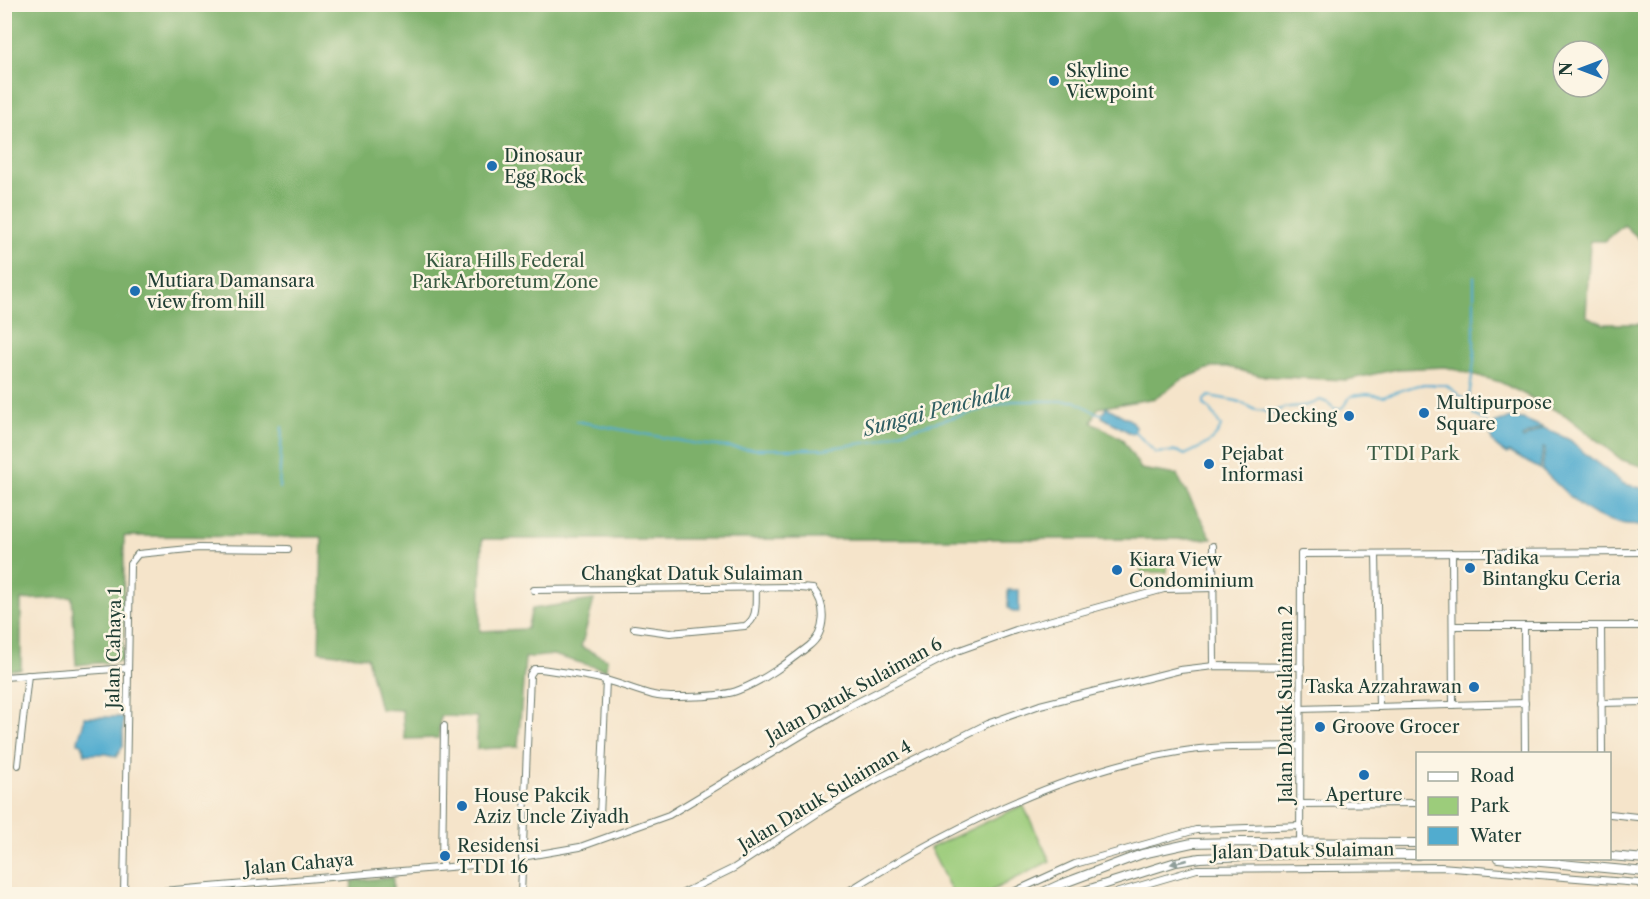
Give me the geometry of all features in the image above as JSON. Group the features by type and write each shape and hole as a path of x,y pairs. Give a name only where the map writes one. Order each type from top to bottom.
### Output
{"main road":[{"name":"Jalan Datuk Sulaiman","path":"1039,894 1142,854 1192,843 1416,843"},
{"name":"Jalan Datuk Sulaiman","path":"1074,894 1176,862 1200,858 1300,854 1416,855"},
{"path":"1611,856 1646,859"},
{"path":"1510,860 1646,872"},
{"path":"1106,867 1137,862 1139,865 1134,875"}],"street":[{"path":"1214,546 1214,666"},
{"name":"Jalan Cahaya 1","path":"125,894 130,564 138,554 199,548 288,549"},
{"path":"1379,707 1376,554 1646,552"},
{"path":"1452,553 1453,705"},
{"name":"Jalan Datuk Sulaiman 2","path":"1300,854 1301,554 1376,554"},
{"name":"Changkat Datuk Sulaiman","path":"522,857 530,675 534,669 606,680 655,696 704,696 737,691 772,674 816,640 822,628 821,604 819,596 813,589 787,586 534,590"},
{"path":"634,628 670,633 745,626 755,617 756,587"},
{"name":"Jalan Datuk Sulaiman 6","path":"522,857 580,847 669,815 852,705 957,651 1016,630 1164,589 1214,588"},
{"path":"1453,626 1646,626"},
{"path":"1524,626 1525,752"},
{"path":"1601,626 1602,752"},
{"name":"Jalan Datuk Sulaiman 4","path":"681,894 734,868 824,809 877,779 987,724 1084,692 1180,670 1214,666 1301,667"},
{"path":"4,677 128,668"},
{"path":"18,765 28,675"},
{"path":"600,816 606,680"},
{"path":"1601,703 1646,702"},
{"path":"1300,709 1525,703"},
{"path":"442,867 444,726"},
{"path":"844,894 887,867 972,821 1067,782 1177,752 1215,748 1300,746"},
{"path":"1300,804 1416,803"},
{"path":"1611,814 1646,818"},
{"name":"Jalan Datuk Sulaiman","path":"1009,894 1075,864 1196,830 1300,826"},
{"path":"521,894 522,857"},
{"path":"1499,860 1499,871"},
{"name":"Jalan Cahaya","path":"125,894 473,865"},
{"name":"Jalan Datuk Sulaiman","path":"1112,894 1197,869 1441,867 1640,883 1646,892"}],"green space":[{"name":"Kiara Hills Federal Park Arboretum Zone","path":"5,4 1645,5 1645,293 1643,242 1624,225 1605,241 1590,241 1586,316 1604,324 1645,324 1645,467 1622,460 1565,415 1500,382 1446,367 1398,369 1346,380 1261,376 1228,367 1213,367 1183,379 1156,398 1098,408 1092,422 1122,439 1141,469 1177,475 1212,539 482,539 480,631 527,629 532,609 594,600 581,647 607,659 606,670 553,655 525,658 518,747 477,749 477,717 440,716 439,738 405,739 402,710 380,709 367,657 319,652 322,537 124,536 123,661 76,665 72,597 21,600 21,669 5,671"},
{"path":"1141,560 1167,560 1167,572 1141,572"},
{"path":"1023,805 1050,861 985,894 953,894 930,848"},
{"path":"393,877 393,894 351,894 352,881"}],"water":[{"path":"1106,407 1132,421 1136,428 1132,434 1102,417"},
{"path":"1512,418 1523,419 1542,427 1522,437 1523,439 1544,428 1570,440 1624,484 1645,489 1645,525 1627,524 1599,517 1576,502 1542,470 1545,448 1543,448 1540,469 1499,449 1493,443 1491,426 1499,421"},
{"path":"1008,590 1019,590 1019,612 1013,612 1008,608"},
{"path":"84,717 123,717 123,746 116,757 104,754 85,754 82,744 78,743"}],"waterway":[{"path":"1468,405 1474,361 1474,276"},
{"name":"Sungai Penchala","path":"1132,429 1156,453 1177,451 1185,455 1201,447 1219,432 1221,426 1204,404 1204,400 1209,396 1237,401 1270,414 1283,408 1307,405 1320,400 1335,409 1342,408 1351,396 1367,394 1383,396 1418,385 1446,385 1464,399 1475,415 1491,426"},
{"name":"Sungai Penchala","path":"576,421 697,444 747,449 823,449 878,441 900,432 1012,401 1075,401 1096,413 1104,414"},
{"path":"279,488 282,427"}],"place":[{"name":"Skyline Viewpoint","path":"1054,81"},
{"name":"Dinosaur Egg Rock","path":"492,166"},
{"name":"Mutiara Damansara view from hill","path":"135,291"},
{"name":"Multipurpose Square","path":"1424,413"},
{"name":"Decking","path":"1349,416"},
{"name":"Pejabat Informasi","path":"1209,464"},
{"name":"Tadika Bintangku Ceria","path":"1470,568"},
{"name":"Kiara View Condominium","path":"1117,570"},
{"name":"Taska Azzahrawan","path":"1474,687"},
{"name":"Groove Grocer","path":"1320,727"},
{"name":"Aperture","path":"1364,775"},
{"name":"House Pakcik Aziz Uncle Ziyadh","path":"462,806"},
{"name":"Residensi TTDI 16","path":"445,856"}],"park label":[{"name":"TTDI Park","path":"1413,454"}]}
